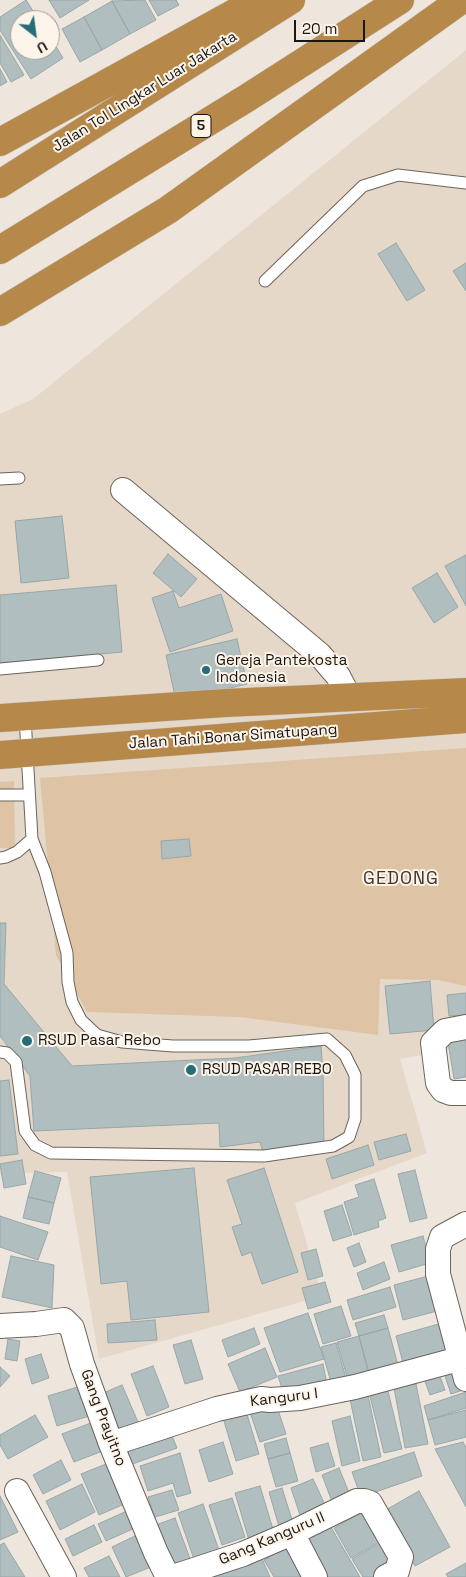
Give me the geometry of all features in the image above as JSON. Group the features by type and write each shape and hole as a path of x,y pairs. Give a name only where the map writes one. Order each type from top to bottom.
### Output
{"highway":[{"path":"0,142 258,0"},
{"name":"Jalan Tol Lingkar Luar Jakarta","path":"0,184 291,0"},
{"name":"5","path":"0,250 400,0"},
{"path":"0,312 168,210 461,0"},
{"path":"12,717 224,703 466,692"},
{"name":"Jalan Tahi Bonar Simatupang","path":"0,755 466,719"}],"street":[{"path":"123,490 320,655 338,676 349,697"},
{"path":"466,1027 445,1031 433,1043 438,1083 443,1090 451,1093 466,1093"},
{"path":"463,1369 438,1274 438,1249 442,1237 466,1224"},
{"name":"Gang Prayitno","path":"0,1326 64,1320 72,1328 82,1364 111,1444 156,1553 168,1577"},
{"name":"Kanguru I","path":"111,1444 226,1407 261,1399 300,1398 463,1369"},
{"path":"17,1491 64,1577"},
{"name":"Gang Kanguru II","path":"173,1577 243,1554 292,1533 357,1501 364,1500 370,1503 401,1557 397,1571 386,1577"},
{"path":"292,1533 315,1577"}],"lane":[{"path":"265,281 363,186 398,175 466,183"},
{"path":"0,479 19,478"},
{"path":"0,669 98,660"},
{"path":"0,1052 7,1052 16,1062 25,1131 35,1145 51,1153 264,1156 333,1146 349,1137 355,1119 355,1075 345,1055 327,1040 249,1046 174,1046 122,1042 98,1035 81,1020 72,1002 68,982 66,953 45,872 32,839 27,753 12,717"},
{"path":"0,794 29,795"},
{"path":"0,858 17,852 32,839"}],"shaded area":[{"path":"466,50 466,1047 400,1059 427,1153 295,1203 322,1296 99,1359 67,1172 0,1174 0,414 33,399"},
{"path":"466,748 466,986 438,980 380,979 378,1035 239,1017 87,1012 56,955 40,778"},
{"path":"14,781 15,848 0,848 0,782"}],"building":[{"path":"26,0 32,10 11,10"},
{"path":"49,0 89,0 60,18 60,10 55,10"},
{"path":"145,0 156,20 130,34 112,1"},
{"path":"149,0 176,0 179,5 158,16"},
{"path":"112,1 130,34 102,50 84,17"},
{"path":"10,10 10,46 0,30 0,17"},
{"path":"84,17 102,50 80,62 62,29"},
{"path":"0,35 10,52 10,60 15,60 24,75 11,82 0,63"},
{"path":"19,60 60,60 31,79"},
{"path":"0,69 7,82 0,86"},
{"path":"396,243 425,290 407,301 378,254"},
{"path":"466,263 466,291 453,271"},
{"path":"62,516 69,578 21,583 15,521"},
{"path":"168,554 197,579 181,597 153,573"},
{"path":"466,555 466,606 445,566"},
{"path":"437,573 458,607 434,623 412,588"},
{"path":"116,585 122,652 0,663 0,595"},
{"path":"173,591 179,608 221,594 233,631 170,652 152,598"},
{"name":"Gereja Pantekosta Indonesia","path":"237,639 247,684 176,701 166,655"},
{"path":"189,839 191,856 162,859 161,841"},
{"name":"RSUD Pasar Rebo","path":"0,923 6,923 4,984 72,1066 235,1058 321,1046 324,1145 263,1152 260,1142 220,1147 219,1123 34,1131 30,1076 0,1036"},
{"path":"430,981 434,1030 390,1034 385,986"},
{"path":"466,993 466,1015 449,1016 447,995"},
{"path":"466,1039 466,1077 454,1079 448,1042"},
{"path":"9,1080 18,1154 0,1156 0,1081"},
{"path":"406,1134 411,1151 379,1160 374,1142"},
{"path":"368,1145 374,1165 332,1179 326,1159"},
{"path":"22,1160 26,1184 4,1188 0,1164"},
{"path":"194,1168 209,1312 131,1320 127,1281 101,1284 90,1177"},
{"path":"264,1168 298,1272 262,1284 251,1252 242,1256 232,1227 242,1224 227,1180"},
{"path":"415,1170 427,1218 410,1222 398,1174"},
{"path":"35,1171 61,1178 54,1203 28,1197"},
{"path":"374,1179 386,1218 378,1221 379,1227 354,1235 344,1202 359,1197 355,1185"},
{"path":"28,1197 54,1203 49,1224 23,1218"},
{"path":"342,1205 352,1235 333,1241 324,1211"},
{"path":"0,1216 48,1232 38,1260 0,1247"},
{"path":"423,1236 430,1263 399,1272 391,1245"},
{"path":"359,1243 366,1262 354,1267 347,1248"},
{"path":"316,1249 323,1276 308,1280 301,1253"},
{"path":"11,1256 54,1265 52,1308 2,1297"},
{"path":"384,1262 390,1279 363,1290 357,1273"},
{"path":"432,1275 441,1310 403,1320 394,1285"},
{"path":"325,1282 331,1302 308,1309 302,1288"},
{"path":"390,1287 396,1307 353,1320 347,1300"},
{"path":"341,1306 351,1336 323,1344 314,1314"},
{"path":"308,1313 324,1359 280,1372 264,1328"},
{"path":"384,1315 388,1328 359,1336 355,1323"},
{"path":"155,1320 157,1340 108,1343 107,1324"},
{"path":"442,1323 449,1351 403,1363 396,1336"},
{"path":"254,1328 260,1344 228,1357 222,1340"},
{"path":"388,1328 398,1365 369,1374 359,1336"},
{"path":"359,1336 369,1374 348,1380 337,1342"},
{"path":"8,1339 20,1341 17,1361 5,1359"},
{"path":"191,1340 203,1379 185,1384 173,1345"},
{"path":"336,1343 347,1382 332,1386 321,1347"},
{"path":"265,1348 277,1377 240,1392 228,1364"},
{"path":"41,1354 49,1378 32,1384 25,1359"},
{"path":"323,1364 328,1389 285,1398 278,1376"},
{"path":"153,1366 169,1407 147,1416 131,1374"},
{"path":"458,1366 466,1389 451,1394 443,1370"},
{"path":"0,1367 10,1376 0,1387"},
{"path":"438,1371 445,1390 430,1395 423,1376"},
{"path":"87,1384 96,1414 57,1426 48,1396"},
{"path":"416,1384 428,1444 405,1448 394,1388"},
{"path":"122,1385 138,1422 117,1431 101,1394"},
{"path":"387,1387 402,1449 384,1453 369,1392"},
{"path":"466,1392 466,1408 428,1420 424,1406"},
{"path":"368,1395 381,1457 363,1461 350,1399"},
{"path":"276,1404 286,1434 260,1442 250,1412"},
{"path":"466,1410 466,1437 435,1445 428,1420"},
{"path":"246,1411 259,1454 236,1461 223,1418"},
{"path":"35,1415 48,1437 8,1459 0,1445 0,1435"},
{"path":"350,1416 360,1461 342,1466 332,1421"},
{"path":"96,1421 108,1449 74,1462 62,1434"},
{"path":"171,1433 177,1448 127,1466 122,1451"},
{"path":"286,1438 290,1453 268,1459 264,1444"},
{"path":"223,1442 233,1474 209,1482 199,1450"},
{"path":"463,1442 466,1448 466,1507 435,1449"},
{"path":"328,1443 335,1466 316,1472 310,1448"},
{"path":"414,1452 422,1476 361,1497 352,1472"},
{"path":"180,1453 191,1493 177,1497 173,1483 148,1491 140,1466"},
{"path":"290,1453 298,1481 276,1487 268,1459"},
{"path":"61,1460 71,1480 43,1494 33,1475"},
{"path":"111,1462 129,1502 99,1515 81,1474"},
{"path":"339,1468 352,1500 334,1507 322,1475"},
{"path":"313,1479 327,1509 302,1521 291,1488"},
{"path":"82,1484 95,1512 60,1530 46,1501"},
{"path":"260,1486 276,1539 251,1547 235,1493"},
{"path":"282,1488 294,1526 280,1530 269,1492"},
{"path":"172,1490 179,1510 155,1517 148,1497"},
{"path":"419,1491 450,1547 415,1566 384,1511"},
{"path":"0,1496 18,1532 0,1540"},
{"path":"232,1498 245,1537 222,1545 209,1505"},
{"path":"203,1504 221,1556 196,1565 178,1513"},
{"path":"371,1507 388,1537 351,1558 334,1528"},
{"path":"129,1510 137,1527 106,1541 98,1524"},
{"path":"175,1518 192,1564 170,1570 153,1526"},
{"path":"328,1522 360,1577 320,1577 298,1539"},
{"path":"94,1525 102,1542 73,1556 65,1539"},
{"path":"143,1532 158,1564 126,1577 112,1547"},
{"path":"385,1540 398,1564 375,1577 363,1577 352,1559"},
{"path":"4,1543 25,1577 0,1577 0,1545"},
{"path":"292,1544 309,1577 274,1577 264,1560"},
{"path":"260,1554 270,1577 213,1577 211,1573"},
{"path":"109,1556 120,1577 89,1577 84,1568"},
{"path":"466,1563 466,1577 448,1577 446,1574"}],"place":[{"name":"Gereja Pantekosta Indonesia","path":"206,670"},
{"name":"RSUD Pasar Rebo","path":"27,1041"},
{"name":"RSUD PASAR REBO","path":"191,1070"}],"district":[{"name":"GEDONG","path":"401,879"}]}
